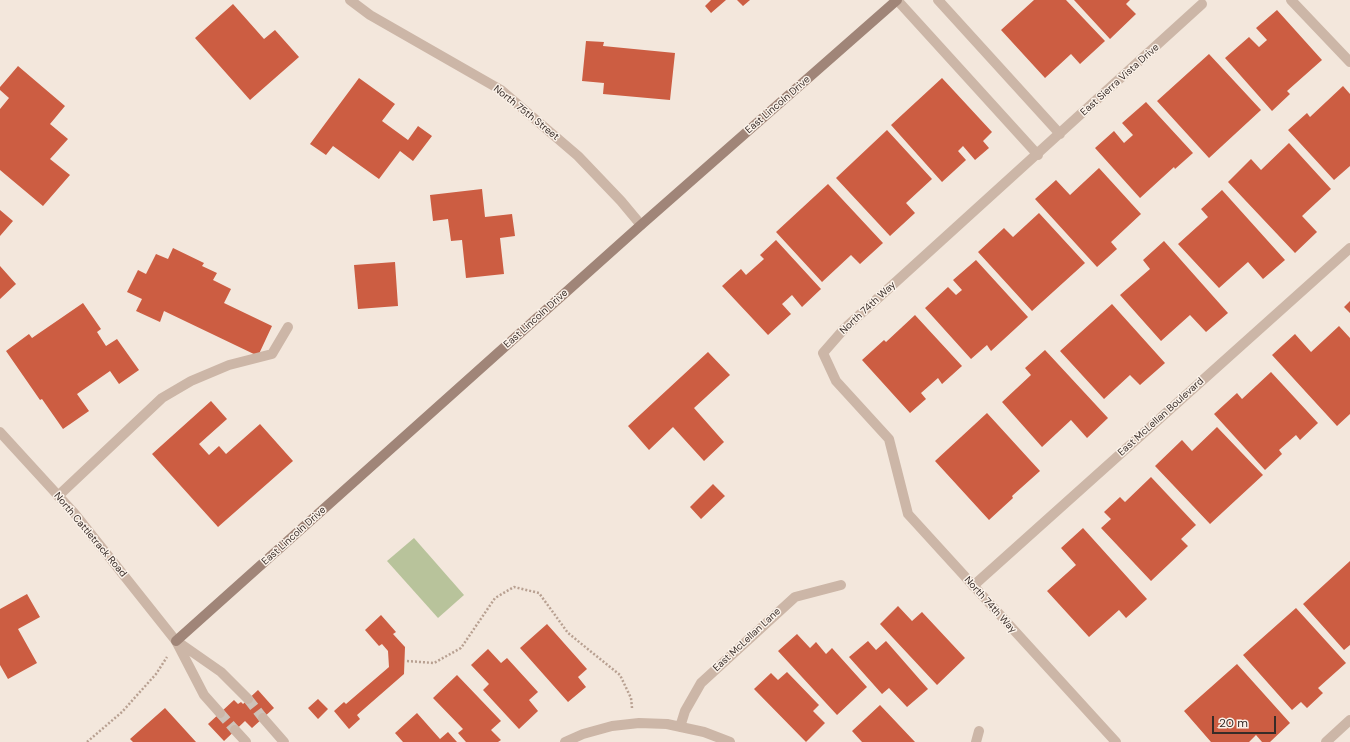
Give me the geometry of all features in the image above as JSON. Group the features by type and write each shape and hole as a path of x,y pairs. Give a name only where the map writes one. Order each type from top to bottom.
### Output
{"main road":[{"name":"East Lincoln Drive","path":"176,641 641,225 897,0"}],"street":[{"name":"North 75th Street","path":"350,0 370,15 501,90 578,156 621,201 641,225"},
{"path":"897,0 1038,154"},
{"path":"938,0 1060,134"},
{"path":"1291,0 1350,62"},
{"name":"East Sierra Vista Drive","path":"1038,154 1202,4"},
{"name":"North 74th Way","path":"1038,154 844,329 823,354 836,381 888,439 908,514 1116,742"},
{"name":"East McLellan Boulevard","path":"973,586 1350,248"},
{"path":"58,496 162,398 191,381 229,365 272,354 288,327"},
{"name":"North Cattletrack Road","path":"0,432 75,514 176,641 204,695 220,713"},
{"name":"East McLellan Lane","path":"680,727 685,711 701,683 795,597 841,585"},
{"name":"North Cattletrack Road","path":"176,641 221,672 248,699"},
{"path":"263,718 284,742"},
{"path":"1326,742 1350,720"},
{"path":"565,742 583,734 612,726 667,724 704,732 730,742"},
{"path":"235,730 246,742"},
{"path":"976,742 980,731"}],"path":[{"path":"408,662 434,663 461,648 495,598 514,587 539,593 568,634 620,675 632,698 634,724"},
{"path":"87,742 122,712 156,674 176,641"}],"green space":[{"path":"414,538 464,595 438,618 387,561"}],"building":[{"path":"711,0 726,0 711,13 705,6"},
{"path":"737,0 750,0 743,6"},
{"path":"1034,0 1066,0 1105,41 1080,64 1071,54 1045,78 1001,30"},
{"path":"1074,0 1130,0 1126,4 1136,14 1110,39"},
{"path":"233,4 264,39 275,30 299,57 250,100 195,38"},
{"path":"1277,10 1322,60 1287,91 1290,94 1272,111 1225,58 1249,37 1259,47 1267,40 1256,28"},
{"path":"586,41 604,42 603,46 675,53 670,100 603,94 604,83 582,81"},
{"path":"1209,54 1261,110 1209,158 1157,101"},
{"path":"18,66 65,106 50,124 68,139 50,159 70,175 43,206 0,170 0,109 9,98 0,90 0,87"},
{"path":"359,78 395,104 382,121 408,140 418,126 432,136 413,161 400,151 379,179 333,146 326,155 310,144"},
{"path":"942,78 992,132 983,141 989,148 975,160 963,146 958,151 966,160 942,182 891,125"},
{"path":"1343,86 1350,94 1350,166 1334,180 1288,130 1307,113 1310,117"},
{"path":"1146,102 1193,153 1175,169 1174,167 1140,198 1095,148 1114,131 1124,143 1133,135 1122,123"},
{"path":"887,130 932,179 906,203 915,213 890,236 836,178"},
{"path":"1289,143 1331,189 1302,216 1317,232 1295,253 1228,182 1251,159 1261,170"},
{"path":"1099,168 1141,214 1111,242 1117,249 1097,267 1035,199 1056,180 1070,195"},
{"path":"828,184 883,243 860,264 851,255 822,282 776,232"},
{"path":"482,189 485,217 512,214 515,236 500,238 504,274 466,278 462,240 451,241 448,219 433,221 430,195"},
{"path":"1222,190 1285,260 1263,279 1248,262 1219,288 1178,244 1208,217 1201,209"},
{"path":"0,210 13,221 0,236"},
{"path":"1039,213 1085,263 1032,311 978,252 1004,228 1013,237"},
{"path":"776,240 821,289 802,307 792,295 782,304 791,314 768,335 722,286 741,269 746,275 764,259 760,255"},
{"path":"1164,241 1228,313 1206,332 1190,315 1161,341 1120,295 1150,269 1143,260"},
{"path":"173,248 204,263 202,266 217,273 213,280 231,289 224,303 272,326 258,356 164,311 160,322 136,311 142,299 127,292 138,270 146,274 156,254 168,259"},
{"path":"976,260 1028,317 991,351 987,345 971,359 925,308 948,287 956,295 962,290 953,280"},
{"path":"395,262 398,306 358,309 354,265"},
{"path":"0,266 16,284 0,299"},
{"path":"1350,301 1350,313 1344,307"},
{"path":"83,303 101,329 97,332 106,346 117,339 139,370 119,384 110,371 77,394 89,411 63,429 42,399 40,400 6,351 29,334 32,338"},
{"path":"1112,304 1165,363 1140,385 1130,375 1104,399 1060,351"},
{"path":"915,315 962,366 942,384 938,378 921,393 926,399 910,413 862,360 884,340 886,342"},
{"path":"1339,326 1350,338 1350,414 1337,426 1272,355 1295,334 1311,352"},
{"path":"1045,350 1108,418 1087,438 1071,420 1042,447 1002,402 1031,375 1025,368"},
{"path":"708,352 730,375 694,408 724,442 704,461 673,427 649,450 628,426"},
{"path":"1271,372 1318,423 1300,440 1296,435 1279,450 1282,454 1265,470 1214,414 1237,393 1242,399"},
{"path":"211,401 227,419 199,444 209,455 219,446 226,454 260,424 293,461 218,527 152,454"},
{"path":"987,413 1040,471 1012,496 1013,498 989,520 935,461"},
{"path":"1217,427 1263,475 1210,524 1155,466 1182,440 1192,451"},
{"path":"1151,477 1196,525 1181,539 1188,546 1151,581 1101,528 1111,519 1104,512 1120,497 1125,502"},
{"path":"713,484 725,496 701,519 690,507"},
{"path":"1083,528 1147,599 1126,618 1119,610 1089,637 1047,591 1076,565 1061,548"},
{"path":"1350,561 1350,645 1344,650 1303,604"},
{"path":"27,594 40,617 18,629 37,663 8,679 0,665 0,609"},
{"path":"898,606 912,621 922,612 965,658 937,685 880,624"},
{"path":"1296,608 1346,663 1318,688 1323,693 1307,708 1301,702 1292,710 1243,655"},
{"path":"381,615 396,632 393,634 405,647 404,674 357,715 360,719 349,729 334,711 344,702 346,704 389,667 388,651 382,644 379,646 365,630"},
{"path":"547,624 587,669 578,677 586,687 568,702 520,648"},
{"path":"797,634 810,648 816,642 826,654 832,648 867,687 837,715 778,651"},
{"path":"868,641 876,650 886,641 928,689 907,707 889,688 882,694 849,657"},
{"path":"488,649 501,663 507,658 538,692 529,700 538,711 519,729 483,690 489,684 471,665"},
{"path":"1237,664 1290,723 1270,742 1262,742 1256,735 1249,742 1211,742 1184,711"},
{"path":"787,672 819,705 813,711 825,723 806,742 754,689 771,673 778,680"},
{"path":"457,675 501,721 491,730 501,740 498,742 466,742 458,733 463,729 433,698"},
{"path":"258,690 274,708 252,728 245,721 224,741 208,724 234,700 238,704 241,702 243,704"},
{"path":"318,699 328,709 318,719 308,708"},
{"path":"880,705 915,742 862,742 852,731"},
{"path":"165,708 196,742 133,742 130,739"},
{"path":"417,713 440,739 448,732 457,742 403,742 395,733"}],"tunnel":[{"path":"248,699 263,718"},
{"path":"220,713 235,730"}]}
